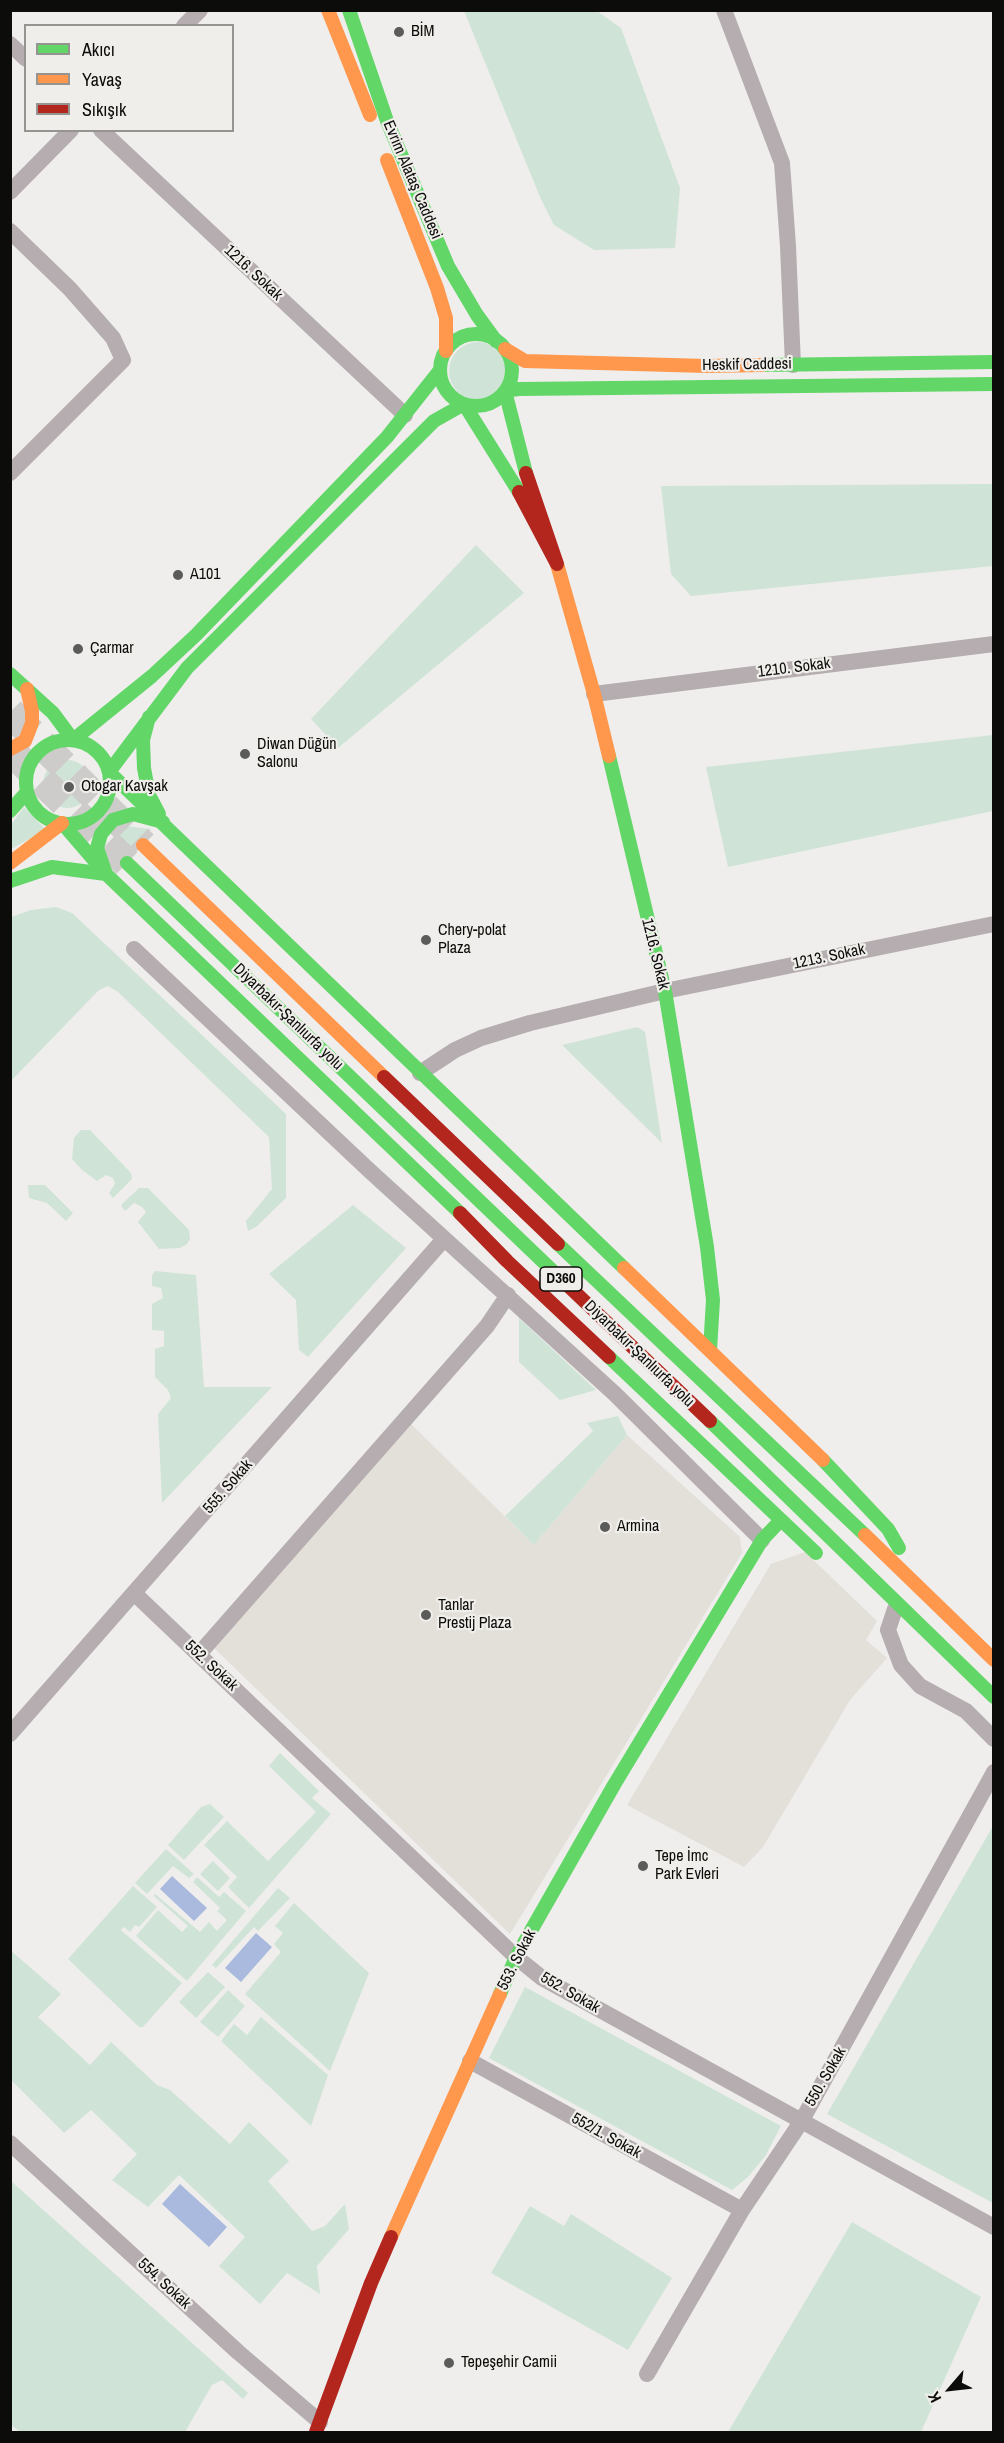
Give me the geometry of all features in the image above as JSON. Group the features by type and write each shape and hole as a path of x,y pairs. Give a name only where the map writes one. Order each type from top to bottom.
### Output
{"main road":[{"name":"Evrim Alataş Caddesi","path":"328,10 437,288 446,318 446,351"},
{"name":"Evrim Alataş Caddesi","path":"348,10 387,121 448,266 477,315 500,345"},
{"path":"73,740 152,676 196,635 304,524 405,415 440,370 446,351 462,337 474,334 486,336 500,345 510,359 512,370 505,391 497,400 487,405 475,406 454,399 447,391 440,370"},
{"name":"Heskif Caddesi","path":"500,345 525,361 707,366 993,362"},
{"path":"505,391 518,389 993,384"},
{"path":"505,391 528,480 557,564"},
{"path":"464,404 516,487 557,564"},
{"path":"109,772 187,668 434,421 464,404"},
{"name":"1216. Sokak","path":"557,564 594,694 665,991 708,1247 714,1300 710,1350"},
{"path":"10,674 53,713 73,740"},
{"path":"10,749 25,741 32,723 27,689"},
{"path":"149,717 143,740 144,768 149,795 163,822"},
{"path":"59,740 85,743 96,750 104,760 109,772 110,786 106,799 99,810 82,821 62,823 50,820 40,813 27,792 26,778 29,765 46,745 59,740"},
{"path":"109,772 807,1444 888,1529 929,1596"},
{"path":"10,779 27,792"},
{"path":"10,811 27,792"},
{"path":"106,874 97,848 101,834 113,820 133,814 163,822"},
{"path":"10,863 62,823"},
{"path":"62,823 106,874 459,1211 507,1261 824,1560"},
{"name":"Diyarbakır-Şanlıurfa yolu","path":"143,845 929,1596 993,1660"},
{"name":"Diyarbakır-Şanlıurfa yolu","path":"127,862 919,1622 993,1696"},
{"path":"10,881 52,867 106,874"},
{"name":"553. Sokak","path":"318,2427 371,2283 516,1957 614,1785 762,1540 781,1520"},
{"path":"868,1594 919,1622"}],"street":[{"path":"186,24 200,10"},
{"path":"724,10 782,163 793,365"},
{"path":"10,44 24,57"},
{"path":"10,192 69,132"},
{"name":"1216. Sokak","path":"103,132 405,415"},
{"path":"10,231 70,289 113,338 123,360 10,473"},
{"name":"1210. Sokak","path":"594,694 993,644"},
{"name":"1213. Sokak","path":"420,1073 455,1050 481,1038 530,1023 665,991 993,924"},
{"path":"134,949 444,1239 615,1394 762,1540"},
{"name":"555. Sokak","path":"10,1734 444,1239"},
{"path":"199,1654 487,1326 508,1295"},
{"name":"552. Sokak","path":"134,1593 516,1957 542,1978 993,2227"},
{"path":"895,1609 888,1630 901,1665 920,1686 966,1711 993,1739"},
{"name":"550. Sokak","path":"647,2374 742,2210 801,2121 993,1772"},
{"name":"552/1. Sokak","path":"470,2061 742,2210"},
{"name":"554. Sokak","path":"10,2143 318,2427"}],"shaded area":[{"path":"411,1424 534,1545 627,1435 740,1537 742,1553 510,1934 214,1648"},
{"path":"805,1552 877,1621 866,1640 887,1658 850,1700 763,1847 744,1867 627,1805 771,1564"}],"green space":[{"path":"464,11 597,11 621,28 680,188 675,248 594,250 554,225 540,197"},
{"path":"472,342 484,342 499,350 507,365 507,377 499,392 484,400 472,400 457,392 449,377 449,365 457,350"},
{"path":"993,484 993,566 691,596 671,574 661,486"},
{"path":"476,545 524,593 338,748 311,719"},
{"path":"993,735 993,811 728,867 706,767"},
{"path":"62,760 72,760 84,767 91,779 91,789 84,801 72,808 62,808 47,797 43,789 43,779 54,764"},
{"path":"24,807 46,830 11,849 11,825"},
{"path":"125,826 151,829 117,865 111,846"},
{"path":"56,907 72,913 286,1114 286,1198 256,1227 248,1231 246,1221 272,1189 269,1137 118,992 108,986 99,990 11,1081 11,917 31,910"},
{"path":"637,1027 645,1032 662,1143 562,1045"},
{"path":"81,1130 90,1130 131,1173 132,1179 113,1198 109,1193 115,1184 113,1178 106,1175 97,1181 72,1159 74,1138"},
{"path":"28,1185 45,1185 73,1213 66,1221 47,1203 29,1198"},
{"path":"139,1188 148,1188 189,1230 190,1239 187,1244 180,1248 159,1249 138,1222 146,1212 142,1207 134,1203 125,1211 121,1205"},
{"path":"353,1205 406,1248 308,1357 299,1350 296,1300 269,1274"},
{"path":"155,1271 196,1275 204,1387 272,1387 162,1503 158,1414 171,1398 168,1390 155,1377 155,1349 164,1346 164,1331 152,1330 152,1304 163,1298 161,1288 152,1286 152,1275"},
{"path":"519,1318 596,1390 560,1400 519,1362"},
{"path":"618,1416 627,1435 534,1545 505,1516 593,1431 587,1423"},
{"path":"280,1753 319,1791 312,1798 331,1814 249,1908 228,1887 237,1877 204,1845 227,1821 268,1861 316,1812 269,1766"},
{"path":"210,1804 224,1817 184,1860 168,1845 201,1807"},
{"path":"993,1826 993,2203 827,2114"},
{"path":"166,1849 194,1874 189,1878 173,1866 147,1894 135,1883"},
{"path":"213,1861 230,1878 218,1891 200,1874"},
{"path":"197,1877 219,1897 224,1892 246,1911 187,1981 136,1936 158,1910 182,1932 188,1926 154,1896 155,1894 200,1932 209,1922 217,1931 227,1920 217,1911 220,1908 193,1882"},
{"path":"133,1886 157,1907 139,1927 135,1925 130,1932 124,1927 121,1930 182,1983 143,2027 139,2027 68,1959"},
{"path":"278,1888 290,1898 258,1931 254,1927 216,1968 212,1965"},
{"path":"294,1903 369,1973 330,2071 245,1994 281,1952 274,1944 283,1933 275,1926"},
{"path":"10,1950 61,1994 38,2017 90,2065 111,2042 157,2085 170,2090 230,2144 249,2122 289,2161 268,2181 312,2231 325,2226 345,2204 349,2229 317,2266 320,2294 287,2273 260,2304 219,2266 245,2237 179,2175 148,2207 112,2180 137,2154 91,2110 64,2133 11,2080"},
{"path":"208,1972 225,1987 196,2018 179,2002"},
{"path":"525,1987 781,2126 766,2155 748,2177 732,2190 489,2058"},
{"path":"228,1990 245,2006 218,2037 200,2022"},
{"path":"261,2017 328,2075 311,2126 221,2041 234,2024 247,2035"},
{"path":"11,2181 248,2393 243,2399 222,2380 212,2385 185,2432 20,2432 10,2424"},
{"path":"530,2206 564,2226 571,2214 672,2278 628,2350 491,2273"},
{"path":"852,2222 981,2297 921,2432 728,2432"}],"water":[{"path":"172,1876 207,1908 194,1921 160,1889"},
{"path":"256,1933 272,1947 241,1982 225,1968"},
{"path":"180,2184 227,2227 209,2247 162,2204"}],"tunnel":[{"path":"10,712 143,845"},
{"path":"10,750 127,863"}],"traffic: fast":[{"path":"349,10 387,121 448,266 477,315 496,341"},
{"path":"476,334 496,340 506,350 512,370 506,390 496,400 476,406 456,400 446,390 440,370 446,350 456,340 476,334"},
{"path":"763,365 994,362"},
{"path":"73,740 152,676 196,635 387,437 440,370"},
{"path":"526,473 505,391 518,389 994,384"},
{"path":"109,772 187,668 434,421 464,404 519,492"},
{"path":"10,674 53,713 73,740"},
{"path":"149,717 143,740 144,768 149,795 159,814"},
{"path":"68,740 84,743 98,752 107,766 110,782 107,798 98,812 84,821 68,824 52,821 38,812 29,798 26,782 29,766 38,752 52,743 68,740"},
{"path":"609,756 665,991 707,1247 713,1300 710,1350"},
{"path":"109,772 624,1268"},
{"path":"10,811 27,792"},
{"path":"10,881 52,867 106,874 97,848 101,834 113,820 133,814 163,822"},
{"path":"62,823 106,874 460,1213"},
{"path":"127,863 559,1277"},
{"path":"558,1244 865,1535"},
{"path":"609,1357 816,1553"},
{"path":"710,1421 994,1697"},
{"path":"823,1460 888,1529 899,1548"},
{"path":"500,1994 516,1957 614,1785 762,1540 781,1520"}],"traffic: slow":[{"path":"328,10 370,115"},
{"path":"387,160 437,288 446,318 446,351"},
{"path":"505,349 525,361 707,366 763,365"},
{"path":"557,564 609,756"},
{"path":"10,749 25,741 32,723 27,689"},
{"path":"10,863 62,823"},
{"path":"143,845 384,1077"},
{"path":"624,1268 823,1460"},
{"path":"865,1535 994,1660"},
{"path":"391,2237 500,1994"}],"traffic: jam":[{"path":"519,492 557,564 526,473"},
{"path":"384,1077 558,1244"},
{"path":"460,1213 507,1261 609,1357"},
{"path":"559,1277 710,1421"},
{"path":"316,2432 371,2283 391,2237"}],"place":[{"name":"BİM","path":"399,32"},
{"name":"A101","path":"178,575"},
{"name":"Çarmar","path":"78,649"},
{"name":"Diwan Düğün Salonu","path":"245,754"},
{"name":"Otogar Kavşak","path":"69,787"},
{"name":"Chery-polat Plaza","path":"426,940"},
{"name":"Armina","path":"605,1527"},
{"name":"Tanlar Prestij Plaza","path":"426,1615"},
{"name":"Tepe İmc Park Evleri","path":"643,1866"},
{"name":"Tepeşehir Camii","path":"449,2363"}]}
